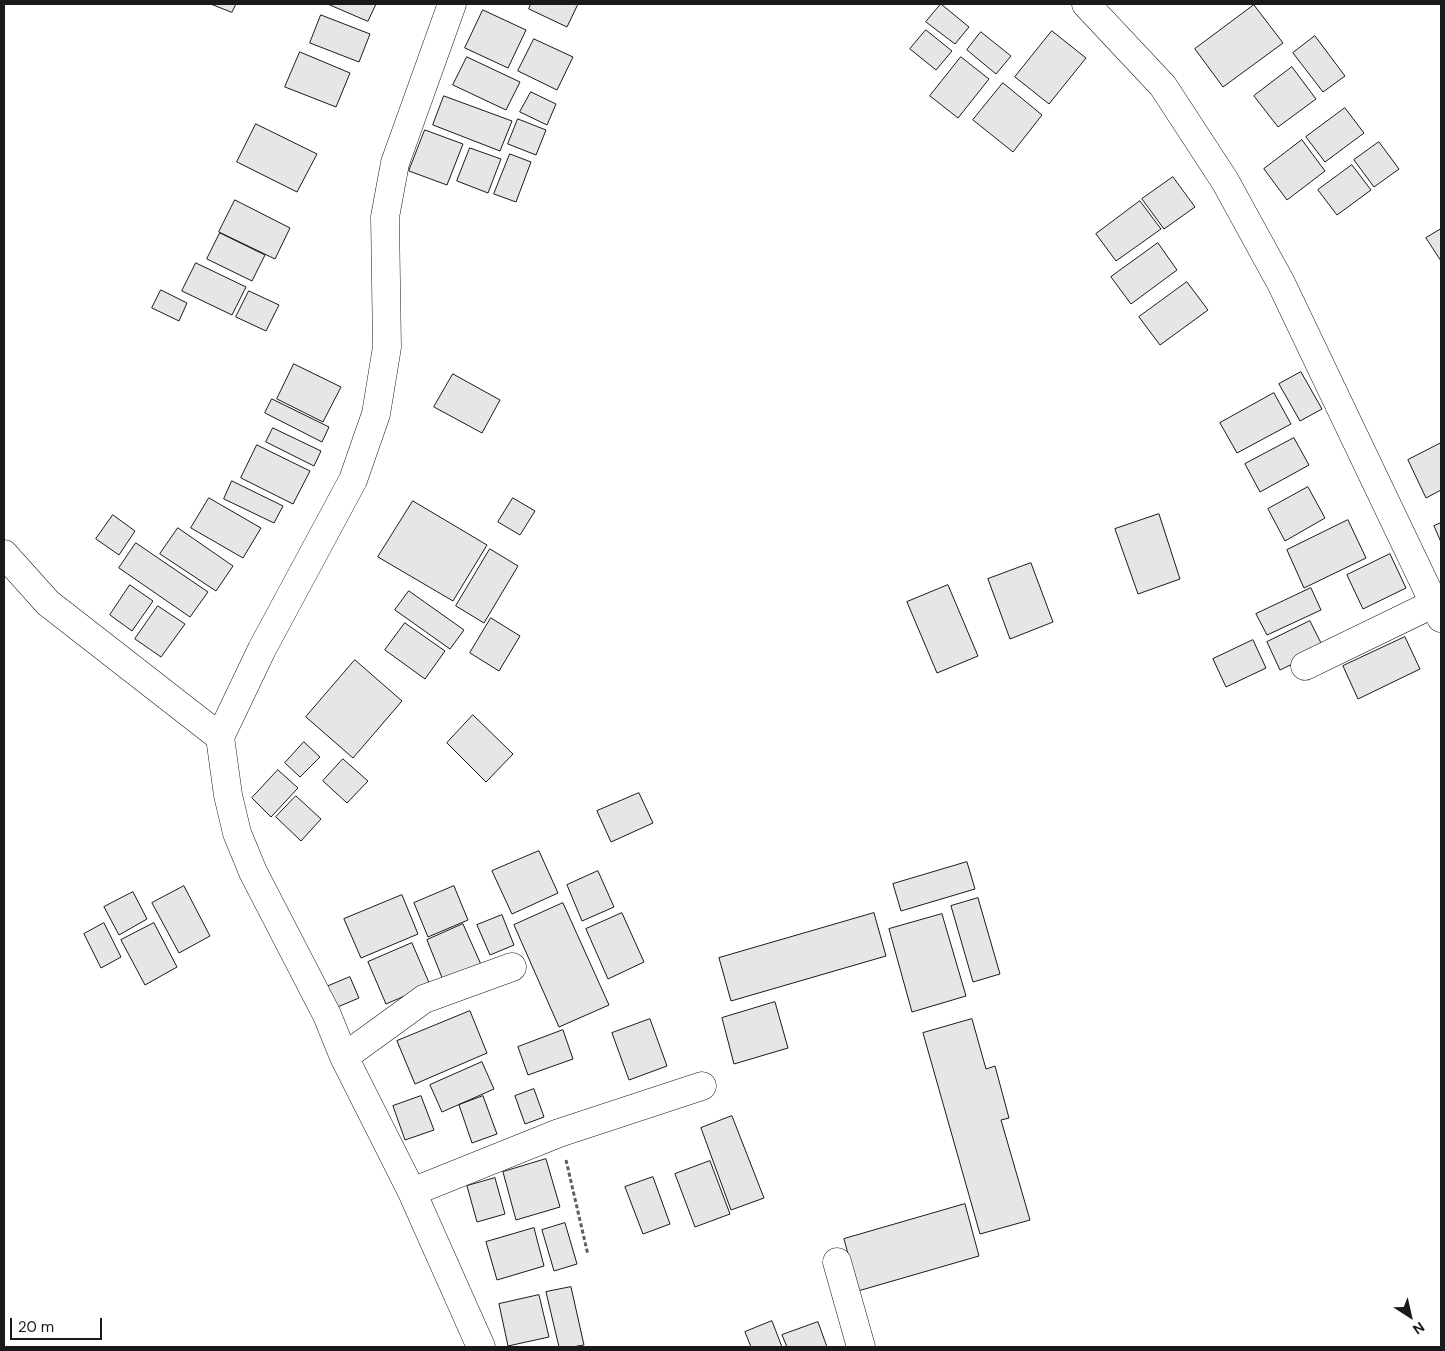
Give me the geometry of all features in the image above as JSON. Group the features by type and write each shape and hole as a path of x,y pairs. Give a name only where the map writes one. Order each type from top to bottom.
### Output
{"street":[{"path":"452,4 395,163 385,217 386,347 376,414 353,480 262,649 220,737 228,795 237,833 253,872 327,1015 344,1057 412,1192 481,1347"},
{"path":"1086,4 1163,86 1225,181 1281,284 1439,607 1305,666"},
{"path":"4,554 48,603 220,737"},
{"path":"344,1057 424,999 512,967"},
{"path":"412,1192 559,1133 702,1086"},
{"path":"837,1262 861,1347"}],"path":[{"path":"559,1133 588,1255"}],"building":[{"path":"211,4 236,4 232,12"},
{"path":"328,4 376,4 368,21"},
{"path":"531,4 578,4 567,27 529,9"},
{"path":"941,4 969,27 955,44 926,22"},
{"path":"1254,5 1283,43 1223,87 1195,49"},
{"path":"483,10 526,30 508,68 465,48"},
{"path":"321,15 370,34 359,62 310,43"},
{"path":"926,30 952,51 936,70 910,49"},
{"path":"1052,31 1086,58 1049,104 1015,77"},
{"path":"981,32 1011,56 996,74 967,50"},
{"path":"1315,36 1345,76 1323,92 1293,53"},
{"path":"534,39 573,57 557,90 518,71"},
{"path":"300,52 350,73 336,107 285,87"},
{"path":"467,57 520,82 506,110 453,85"},
{"path":"961,57 989,79 958,118 930,96"},
{"path":"1292,67 1316,99 1278,127 1254,96"},
{"path":"1003,83 1042,115 1013,152 973,120"},
{"path":"531,92 556,104 547,125 520,112"},
{"path":"444,96 512,121 500,151 433,125"},
{"path":"1345,108 1364,133 1325,162 1306,137"},
{"path":"518,119 546,130 536,155 508,144"},
{"path":"256,124 317,154 297,192 237,162"},
{"path":"425,130 463,144 447,185 409,171"},
{"path":"1302,140 1325,171 1287,200 1264,169"},
{"path":"1379,142 1399,169 1374,187 1354,160"},
{"path":"470,148 501,159 488,193 457,181"},
{"path":"510,154 531,162 516,202 494,194"},
{"path":"1352,165 1371,190 1337,215 1318,190"},
{"path":"1173,177 1195,207 1164,229 1142,199"},
{"path":"235,200 290,228 275,259 219,232"},
{"path":"1140,201 1161,229 1116,261 1096,234"},
{"path":"1441,229 1441,261 1426,238"},
{"path":"220,233 265,255 252,281 207,259"},
{"path":"1158,243 1177,270 1131,304 1111,277"},
{"path":"196,263 246,287 232,315 182,291"},
{"path":"1187,282 1208,310 1160,345 1139,317"},
{"path":"161,290 187,303 179,321 152,308"},
{"path":"249,291 279,305 266,331 236,317"},
{"path":"294,364 341,387 323,422 277,399"},
{"path":"1301,372 1322,409 1300,421 1279,384"},
{"path":"453,374 500,400 482,433 434,407"},
{"path":"1274,393 1291,424 1237,453 1220,423"},
{"path":"272,399 329,427 322,442 265,413"},
{"path":"273,428 321,451 314,466 266,442"},
{"path":"1294,438 1309,465 1260,492 1245,464"},
{"path":"1441,443 1441,490 1426,498 1408,460"},
{"path":"257,445 310,471 293,504 241,478"},
{"path":"232,481 283,506 274,523 224,499"},
{"path":"1308,487 1325,518 1285,541 1268,509"},
{"path":"209,498 261,528 243,558 191,528"},
{"path":"513,498 535,511 520,535 498,522"},
{"path":"413,501 487,545 453,601 378,557"},
{"path":"1159,514 1180,579 1138,594 1115,529"},
{"path":"113,515 135,531 119,555 96,539"},
{"path":"1348,520 1366,558 1304,588 1287,550"},
{"path":"1441,523 1441,542 1434,526"},
{"path":"178,528 233,566 216,591 160,554"},
{"path":"136,543 208,592 190,617 119,568"},
{"path":"490,549 518,566 484,623 456,606"},
{"path":"1390,554 1406,588 1363,609 1347,575"},
{"path":"1031,563 1053,622 1010,639 988,579"},
{"path":"130,585 153,601 132,631 110,615"},
{"path":"948,585 978,656 937,673 907,602"},
{"path":"1311,588 1321,610 1267,635 1256,614"},
{"path":"409,591 464,630 450,649 395,610"},
{"path":"158,606 185,624 161,657 135,639"},
{"path":"491,618 520,636 499,671 470,653"},
{"path":"1310,621 1324,649 1280,670 1267,642"},
{"path":"405,623 445,651 425,679 385,650"},
{"path":"1405,637 1420,669 1358,699 1343,666"},
{"path":"1253,640 1266,668 1226,687 1213,659"},
{"path":"355,660 402,701 353,758 306,717"},
{"path":"473,715 513,754 486,782 447,743"},
{"path":"304,742 320,757 300,777 285,763"},
{"path":"343,759 368,781 347,803 323,781"},
{"path":"278,770 298,788 271,817 252,798"},
{"path":"639,793 653,823 611,842 597,811"},
{"path":"296,796 321,819 301,841 276,817"},
{"path":"539,851 558,893 512,914 492,871"},
{"path":"967,862 975,889 901,911 893,884"},
{"path":"598,871 614,907 582,921 567,885"},
{"path":"184,886 210,936 179,953 152,903"},
{"path":"454,886 468,920 428,937 414,903"},
{"path":"133,892 147,919 119,935 104,907"},
{"path":"402,895 418,934 361,958 344,919"},
{"path":"978,898 1000,974 973,982 951,906"},
{"path":"563,903 609,1005 559,1027 514,925"},
{"path":"622,913 644,962 608,979 586,929"},
{"path":"874,913 886,956 731,1001 719,958"},
{"path":"942,914 966,996 912,1012 889,929"},
{"path":"502,915 514,945 490,955 477,925"},
{"path":"104,923 121,957 101,968 84,934"},
{"path":"154,923 177,967 145,985 121,940"},
{"path":"463,924 483,969 445,985 427,940"},
{"path":"412,943 430,985 386,1004 368,962"},
{"path":"350,977 359,998 328,1011 319,990"},
{"path":"775,1002 788,1048 734,1064 722,1018"},
{"path":"470,1011 487,1053 415,1084 397,1041"},
{"path":"650,1019 667,1066 629,1080 612,1033"},
{"path":"972,1019 986,1069 995,1066 1009,1118 1001,1120 1030,1220 980,1234 923,1033"},
{"path":"563,1030 573,1059 528,1075 518,1047"},
{"path":"482,1062 494,1089 442,1112 430,1085"},
{"path":"534,1089 544,1117 525,1124 515,1096"},
{"path":"421,1096 434,1130 405,1140 393,1106"},
{"path":"483,1096 497,1134 472,1143 459,1105"},
{"path":"732,1116 764,1198 731,1210 701,1128"},
{"path":"546,1159 560,1207 516,1220 503,1172"},
{"path":"710,1161 730,1214 695,1227 675,1174"},
{"path":"653,1177 670,1224 643,1234 625,1187"},
{"path":"495,1178 505,1214 477,1222 467,1186"},
{"path":"965,1204 979,1256 858,1291 844,1239"},
{"path":"565,1223 577,1264 554,1271 542,1230"},
{"path":"534,1228 544,1266 497,1280 486,1242"},
{"path":"571,1287 584,1345 559,1347 546,1292"},
{"path":"539,1295 549,1337 508,1346 499,1304"},
{"path":"772,1321 782,1347 751,1347 745,1332"},
{"path":"818,1322 827,1347 787,1347 782,1335"}]}
